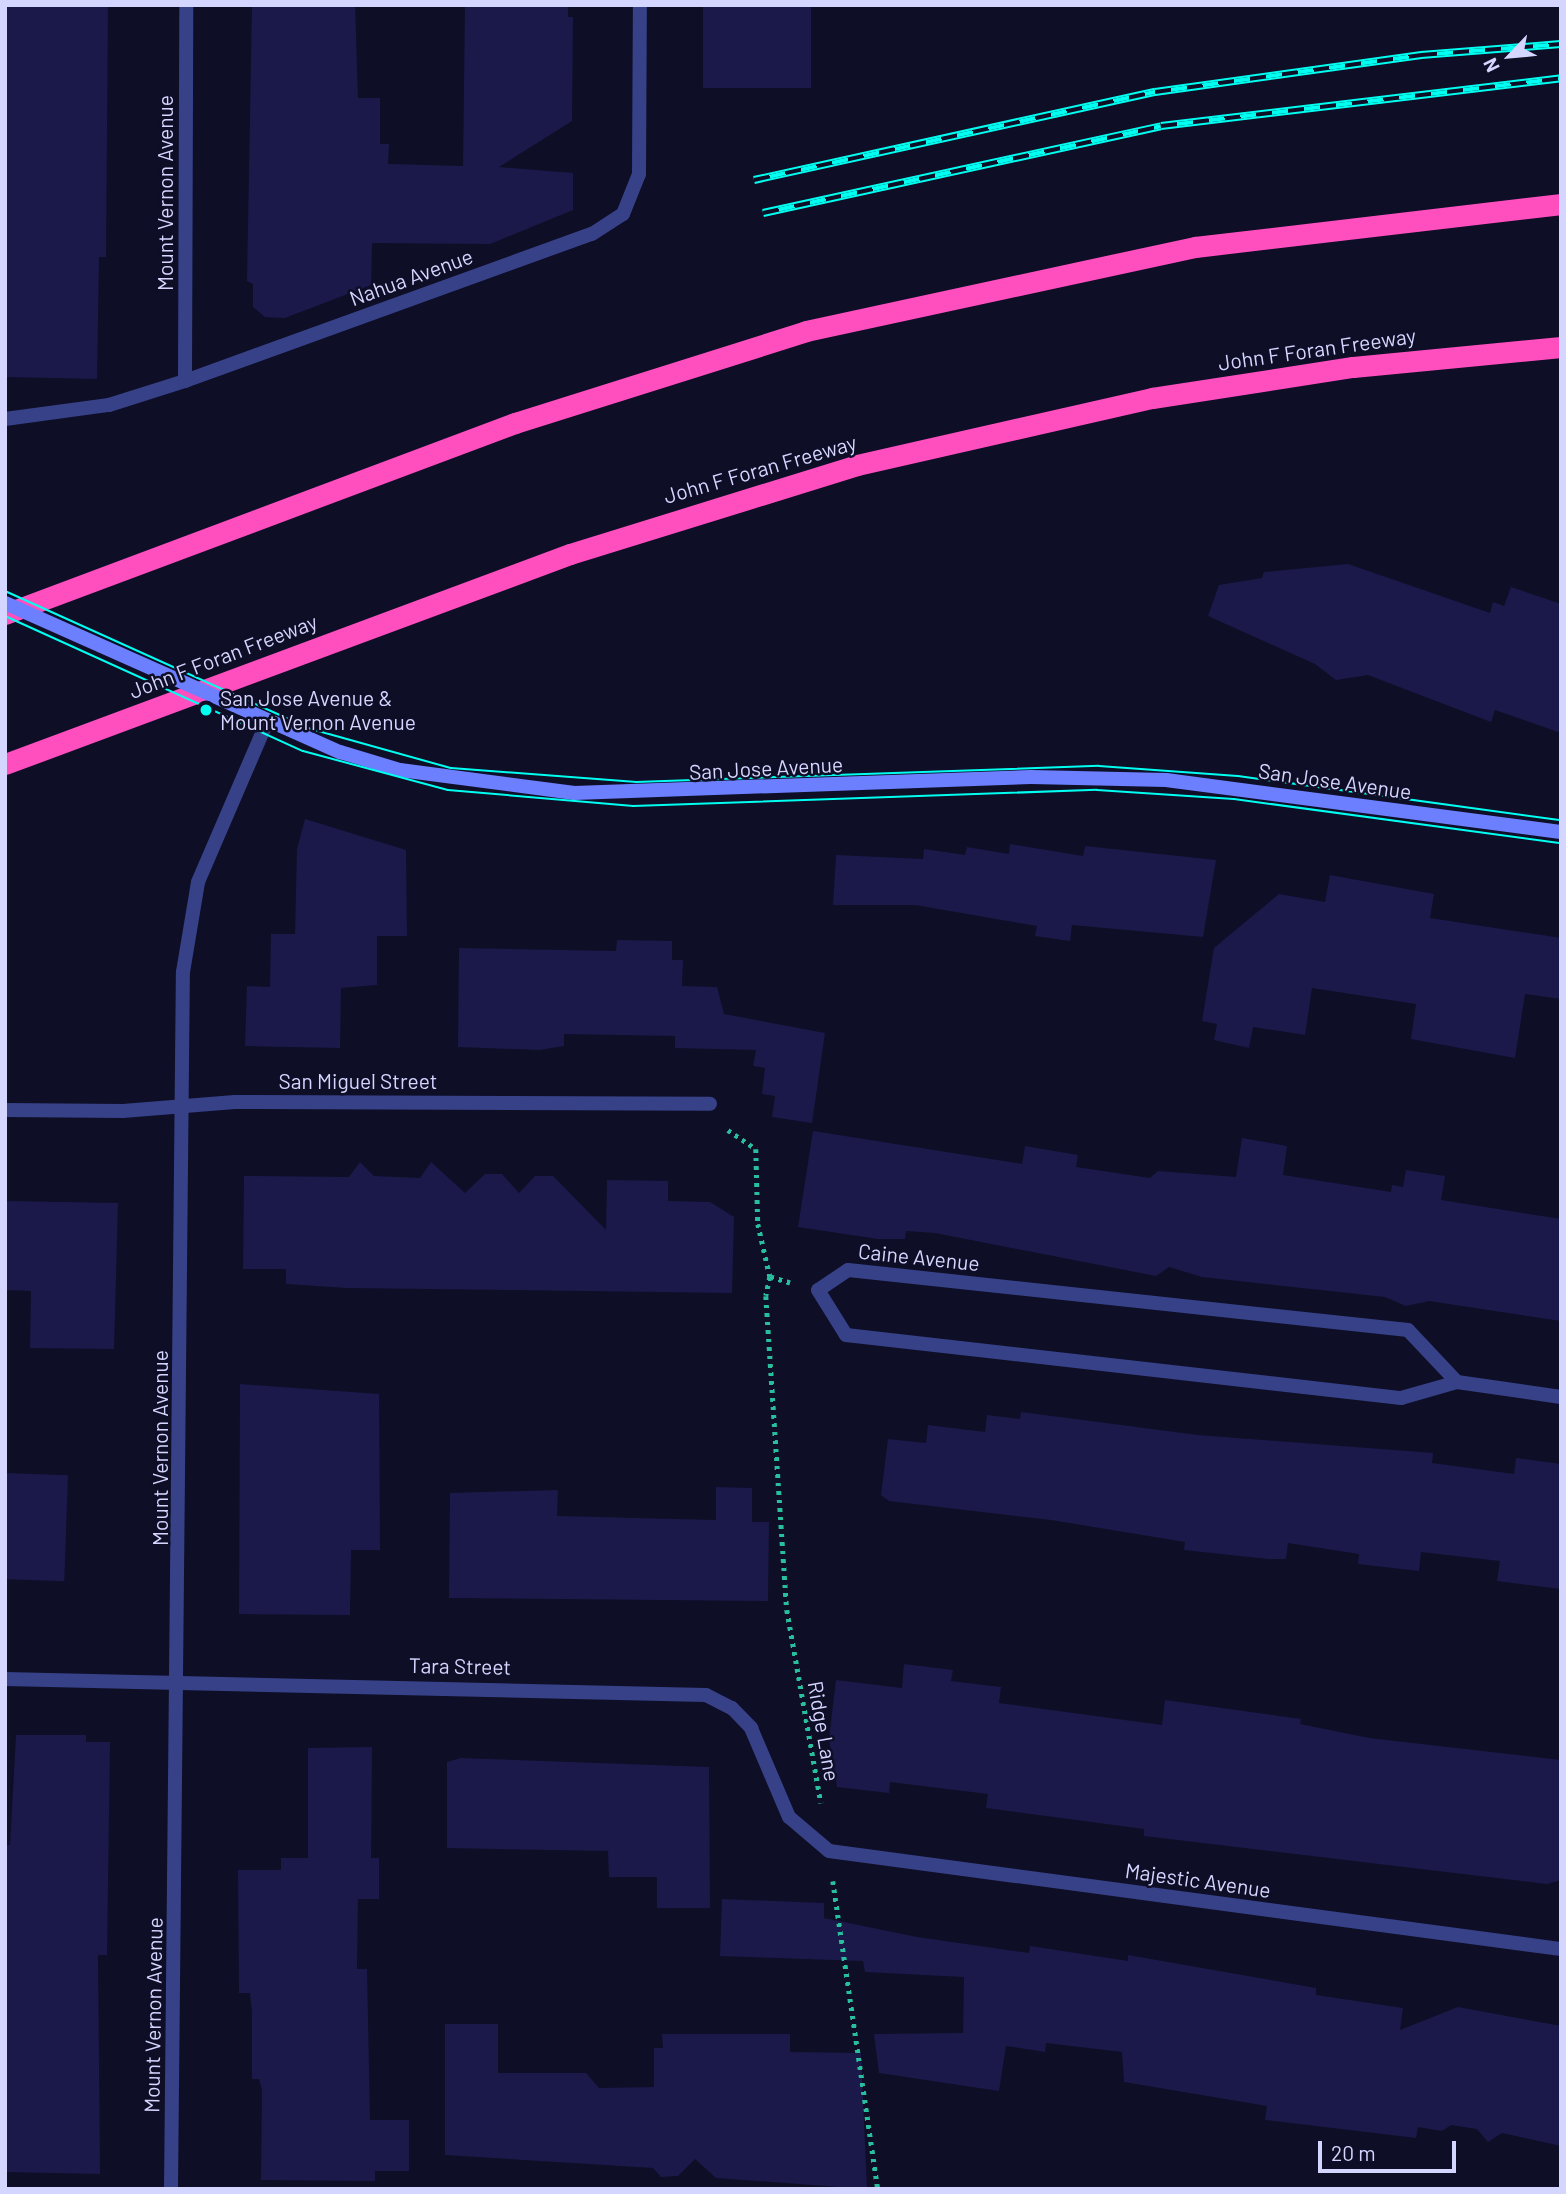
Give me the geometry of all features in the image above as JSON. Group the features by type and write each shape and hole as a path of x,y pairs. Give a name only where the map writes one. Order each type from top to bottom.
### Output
{"highway":[{"path":"5,614 515,424 806,331 1195,247 1561,204"},
{"name":"John F Foran Freeway","path":"5,764 570,554 857,465 1152,398 1353,367 1561,347"}],"main road":[{"name":"San Jose Avenue","path":"5,603 266,724 340,752 424,774 574,793 1031,776 1167,780 1561,832"}],"street":[{"name":"Mount Vernon Avenue","path":"185,381 186,5"},
{"name":"Nahua Avenue","path":"5,419 109,405 185,381 592,234 623,214 639,174 640,5"},
{"name":"Mount Vernon Avenue","path":"171,2189 180,1682 184,1104 188,927 198,882 233,793 266,724"},
{"name":"San Miguel Street","path":"5,1110 124,1111 184,1104 710,1104"},
{"name":"Caine Avenue","path":"818,1290 848,1270 1408,1330 1457,1382"},
{"path":"818,1290 846,1335 1401,1398 1457,1382 1561,1397"},
{"name":"Tara Street","path":"5,1679 706,1695 732,1708 751,1728 789,1817 829,1851"},
{"name":"Majestic Avenue","path":"829,1851 1561,1950"}],"path":[{"name":"Ridge Lane","path":"724,1127 756,1149 758,1224 770,1277 766,1296 787,1610 829,1851 877,2189"},
{"path":"770,1277 818,1290"}],"building":[{"path":"5,5 108,5 106,257 99,257 97,379 5,377"},
{"path":"252,5 355,5 358,98 380,98 380,144 389,144 388,164 463,166 465,5 568,5 568,17 573,17 572,121 499,167 573,173 573,210 490,244 372,243 371,285 285,318 265,317 253,307 253,284 247,281"},
{"path":"703,5 811,5 811,88 703,88"},
{"path":"1348,564 1490,613 1493,602 1504,606 1511,587 1561,604 1561,733 1495,710 1491,722 1368,675 1336,680 1315,664 1208,616 1219,585 1262,578 1264,572"},
{"path":"305,819 406,850 407,936 377,936 377,985 341,988 340,1048 245,1046 247,986 270,987 271,934 295,934 297,849"},
{"path":"1010,844 1083,856 1085,846 1216,860 1203,937 1072,925 1070,941 1035,936 1037,926 915,905 833,905 836,855 923,859 924,849 965,855 967,847 1009,854"},
{"path":"1330,875 1434,894 1430,918 1561,938 1561,999 1525,994 1515,1058 1411,1039 1416,1004 1312,988 1305,1035 1253,1027 1249,1048 1214,1040 1217,1024 1202,1021 1214,948 1279,894 1325,902"},
{"path":"617,940 672,941 672,960 683,960 682,986 717,987 724,1014 825,1033 812,1123 772,1117 775,1096 762,1094 765,1068 753,1066 756,1050 675,1048 675,1036 564,1034 564,1046 539,1050 458,1047 459,948 616,951"},
{"path":"813,1131 1022,1164 1025,1146 1078,1155 1076,1167 1150,1178 1158,1171 1236,1177 1242,1138 1287,1146 1283,1175 1391,1192 1392,1185 1403,1187 1406,1170 1445,1176 1441,1200 1561,1219 1561,1321 1429,1301 1406,1306 1385,1297 1202,1277 1169,1267 1156,1276 935,1233 906,1231 905,1239 878,1239 798,1227"},
{"path":"360,1162 374,1176 420,1178 431,1162 465,1193 485,1174 502,1174 519,1193 535,1176 553,1176 606,1230 607,1180 668,1181 668,1201 710,1202 734,1217 732,1293 347,1288 286,1284 286,1269 243,1269 244,1176 349,1177"},
{"path":"5,1201 118,1203 114,1349 30,1348 31,1291 5,1290"},
{"path":"240,1384 379,1394 380,1550 351,1550 350,1615 239,1614"},
{"path":"1021,1412 1198,1435 1433,1453 1432,1463 1514,1474 1516,1458 1561,1464 1561,1589 1497,1581 1500,1561 1421,1552 1419,1571 1358,1564 1359,1554 1288,1543 1286,1559 1268,1559 1184,1550 1185,1542 1051,1520 889,1501 881,1495 888,1439 926,1443 928,1425 985,1432 987,1415 1020,1419"},
{"path":"5,1473 68,1475 64,1581 5,1579"},
{"path":"716,1487 752,1488 752,1522 769,1522 768,1601 449,1598 450,1493 558,1490 557,1516 716,1520"},
{"path":"904,1664 953,1670 951,1681 1001,1687 999,1703 1162,1725 1165,1700 1301,1719 1300,1724 1369,1738 1561,1760 1561,1880 1547,1884 1144,1836 1144,1829 986,1808 988,1794 890,1782 889,1793 837,1787 829,1739 836,1680 902,1688"},
{"path":"16,1735 86,1735 86,1742 110,1742 107,1955 98,1955 100,2174 5,2172 5,1845 10,1845"},
{"path":"372,1747 371,1858 379,1858 379,1899 358,1899 357,1969 367,1969 370,2120 409,2120 409,2171 375,2171 375,2181 261,2180 262,2090 259,2079 252,2079 250,1993 239,1993 238,1870 281,1870 281,1858 308,1858 308,1748"},
{"path":"461,1758 709,1767 710,1908 657,1908 657,1877 609,1877 608,1851 447,1848 447,1762"},
{"path":"722,1899 824,1903 824,1918 917,1937 1029,1953 1030,1946 1128,1961 1128,1955 1316,1988 1316,1995 1403,2008 1400,2030 1458,2007 1561,2026 1561,2146 1502,2133 1488,2142 1477,2129 1451,2125 1442,2131 1418,2127 1416,2138 1265,2120 1267,2106 1124,2082 1122,2052 1046,2043 1045,2052 1006,2046 999,2091 879,2073 874,2034 963,2033 964,1977 865,1972 863,1961 720,1956"},
{"path":"445,2024 498,2024 498,2073 586,2073 599,2088 654,2087 654,2048 663,2048 662,2034 790,2034 790,2052 861,2053 867,2189 716,2178 695,2159 678,2176 661,2177 653,2168 445,2155"}],"tram line":[{"path":"5,591 311,729 451,768 636,782 1099,766 1238,776 1561,820"},
{"path":"5,616 303,751 448,790 633,806 1097,790 1234,799 1561,843"}],"railway":[{"path":"754,180 1155,92 1421,55 1561,44"},
{"path":"763,213 1161,126 1561,78"}],"place":[{"name":"San Jose Avenue & Mount Vernon Avenue","path":"206,710"}]}
